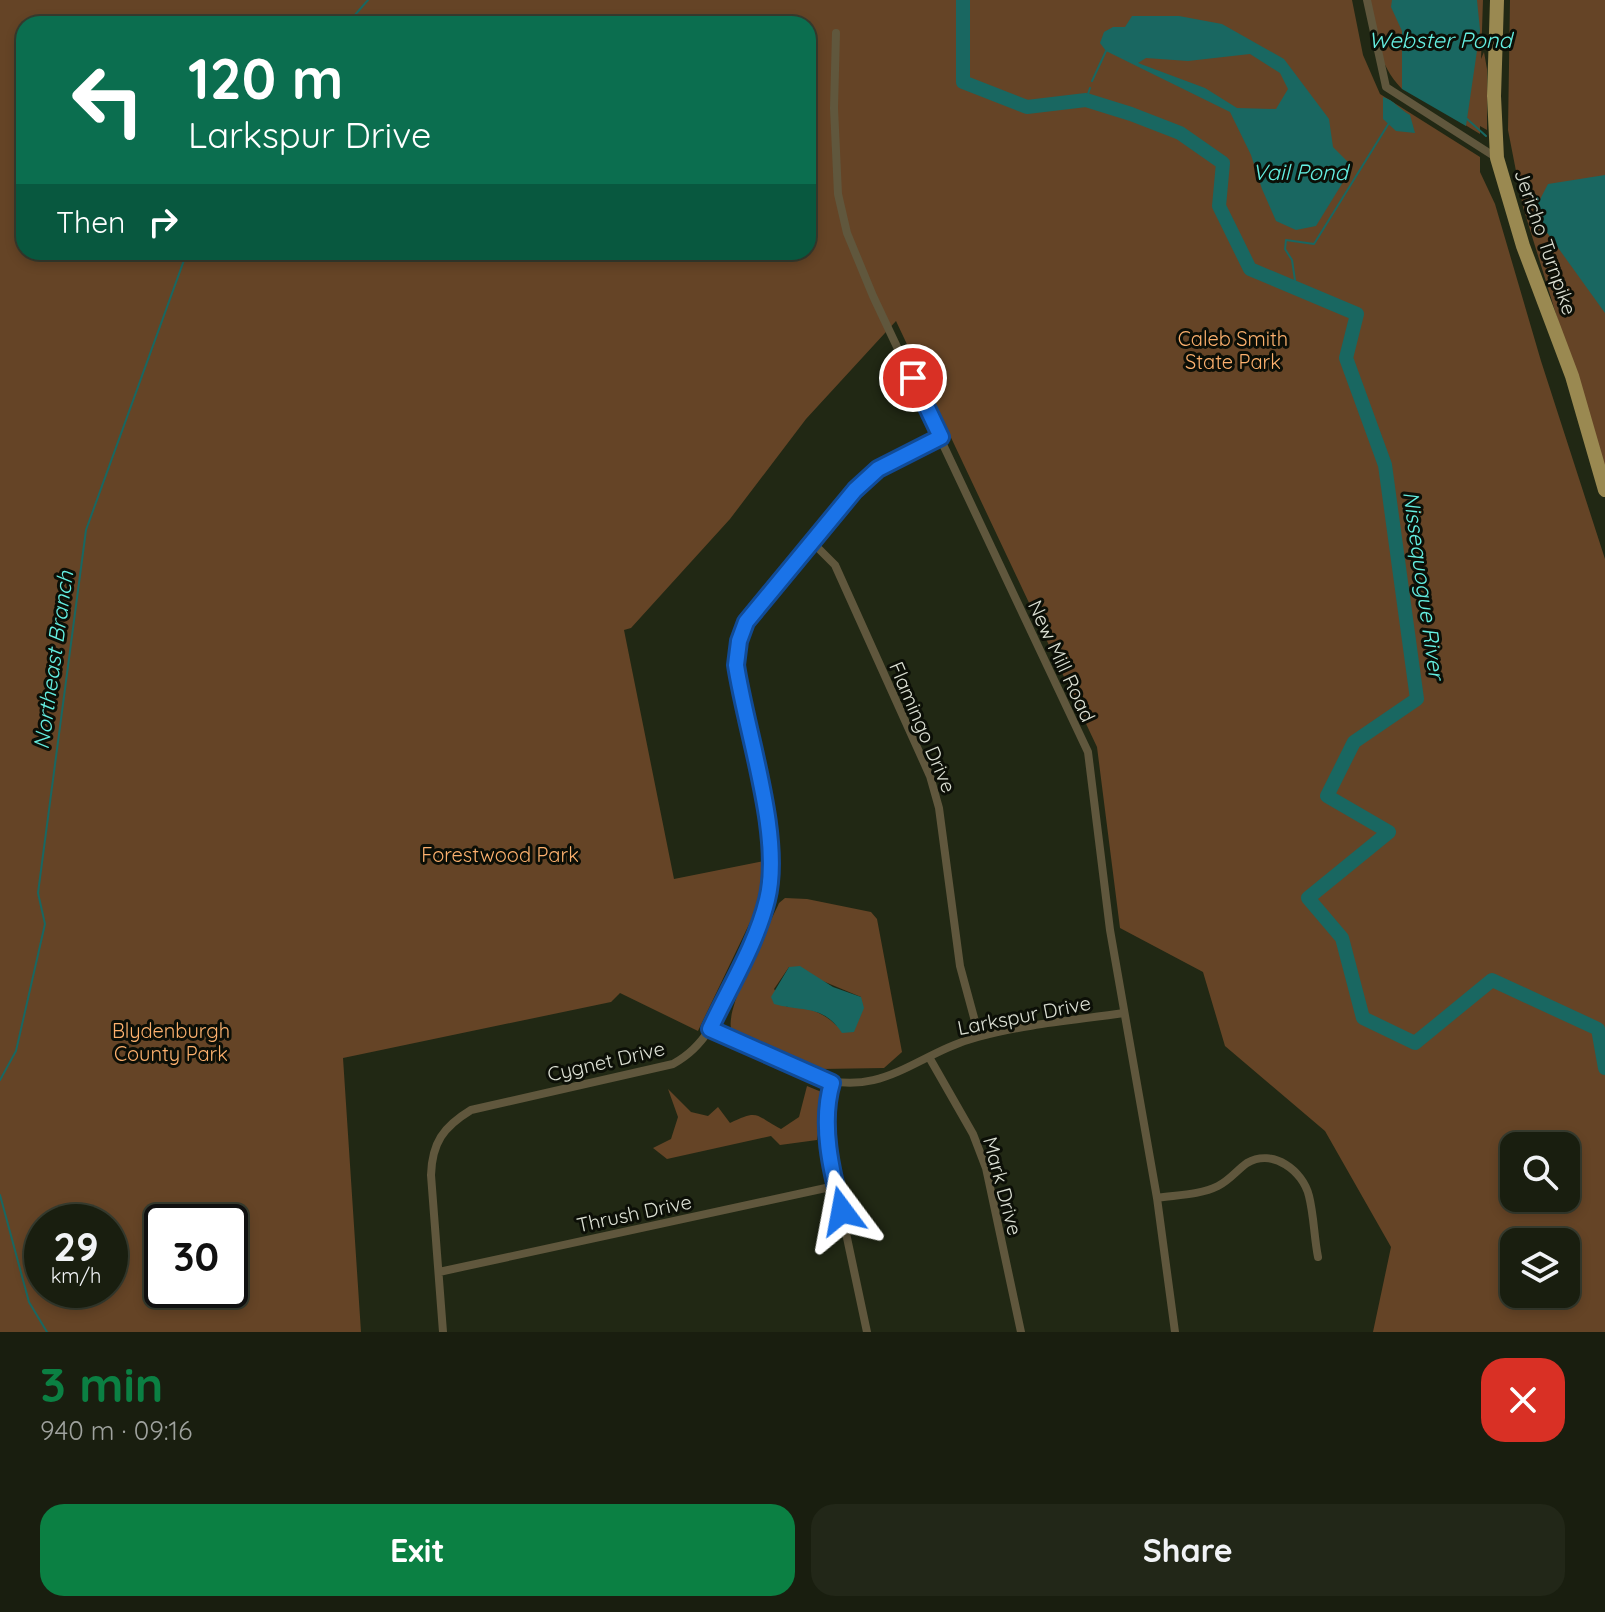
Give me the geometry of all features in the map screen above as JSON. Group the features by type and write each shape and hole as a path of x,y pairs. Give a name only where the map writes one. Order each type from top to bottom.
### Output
{"main road":[{"name":"Jericho Turnpike","path":"1497,0 1494,96 1497,158 1519,236 1572,376 1605,490"}],"street":[{"path":"1367,0 1386,87 1497,158"},
{"name":"New Mill Road","path":"836,33 834,108 838,194 847,233 873,296 1088,752 1110,930 1157,1198 1175,1332"},
{"name":"Cygnet Drive","path":"443,1332 431,1175 432,1155 442,1134 455,1119 488,1104 673,1064 688,1056 710,1029 762,918 771,879 769,835 736,665 739,641 746,622 855,490 878,469 941,437"},
{"name":"Flamingo Drive","path":"811,541 835,565 930,776 939,808 960,966 979,1036"},
{"name":"Larkspur Drive","path":"710,1029 832,1083 884,1079 979,1036 1124,1013"},
{"name":"Mark Drive","path":"929,1057 973,1134 986,1168 1021,1332"},
{"path":"832,1083 828,1097 829,1153 867,1332"},
{"path":"1157,1198 1215,1188 1231,1179 1248,1163 1265,1158 1283,1162 1298,1173 1309,1194 1318,1257"},
{"name":"Thrush Drive","path":"439,1272 835,1186"}],"green space":[{"path":"0,0 1352,0 1363,55 1380,94 1480,157 1480,172 1495,204 1541,361 1605,559 1605,1332 1373,1332 1391,1247 1325,1131 1225,1046 1203,972 1120,928 1097,747 896,321 806,419 730,519 631,628 624,630 674,879 764,861 754,914 698,1031 620,993 611,1002 343,1058 361,1332 0,1332"},
{"name":"Webster Pond","path":"1369,0 1483,0 1481,59 1484,52 1487,130 1480,126 1480,134 1402,89 1382,59"},
{"path":"1510,0 1605,0 1605,473 1523,207 1508,130"},
{"path":"785,898 807,899 871,912 877,919 902,1052 884,1068 821,1069 731,1028 731,1017 741,985 779,903","holes":["789,967 861,997 860,1017 856,1023 837,1026 814,1011 787,1007 774,989"]},
{"path":"807,1086 824,1093 817,1140 780,1145 771,1136 667,1159 653,1148 671,1139 678,1117 668,1089 691,1112 708,1116 718,1107 730,1123 752,1115 781,1129 799,1117"}],"water":[{"name":"Webster Pond","path":"1392,0 1477,0 1480,30 1466,126 1402,89 1402,31 1391,7"},
{"name":"Vail Pond","path":"1132,16 1179,16 1222,24 1284,59 1329,119 1333,147 1348,162 1348,174 1316,226 1296,230 1276,221 1251,155 1230,112 1106,51 1100,43 1104,32 1113,27 1125,27","holes":["1250,54 1280,73 1288,89 1276,109 1237,108 1205,88 1138,63 1146,58 1188,61"]},
{"path":"1383,97 1410,115 1415,133 1396,131 1383,119"},
{"path":"1605,175 1605,313 1533,213 1548,184"},
{"path":"800,966 833,987 861,997 864,1008 854,1032 842,1033 820,1013 774,1004 771,997 789,967"}],"waterway":[{"name":"Northeast Branch","path":"354,16 368,0"},
{"name":"Nissequogue River","path":"963,0 963,82 1027,107 1086,100 1180,133 1223,163 1219,206 1250,269 1357,314 1346,358 1385,465 1417,699 1354,742 1327,796 1389,832 1308,898 1342,938 1363,1018 1415,1043 1492,980 1598,1029 1605,1068"},
{"path":"1092,81 1106,51"},
{"path":"1086,100 1090,88"},
{"path":"1466,118 1486,136"},
{"path":"1296,287 1292,260 1285,249 1286,240 1314,244 1389,123"},
{"path":"1527,187 1540,201"},
{"name":"Northeast Branch","path":"0,1080 16,1051 45,924 38,893 86,530 184,260"},
{"name":"Northeast Branch","path":"0,1195 29,1302 47,1332"}],"route":[{"path":"842,1211 829,1153 828,1097 832,1083 710,1029 762,918 771,879 769,835 736,665 739,641 746,622 837,509 878,469 941,437 913,378"}],"park label":[{"name":"Caleb Smith State Park","path":"1233,350"},
{"name":"Forestwood Park","path":"500,854"},
{"name":"Blydenburgh County Park","path":"171,1042"}]}
